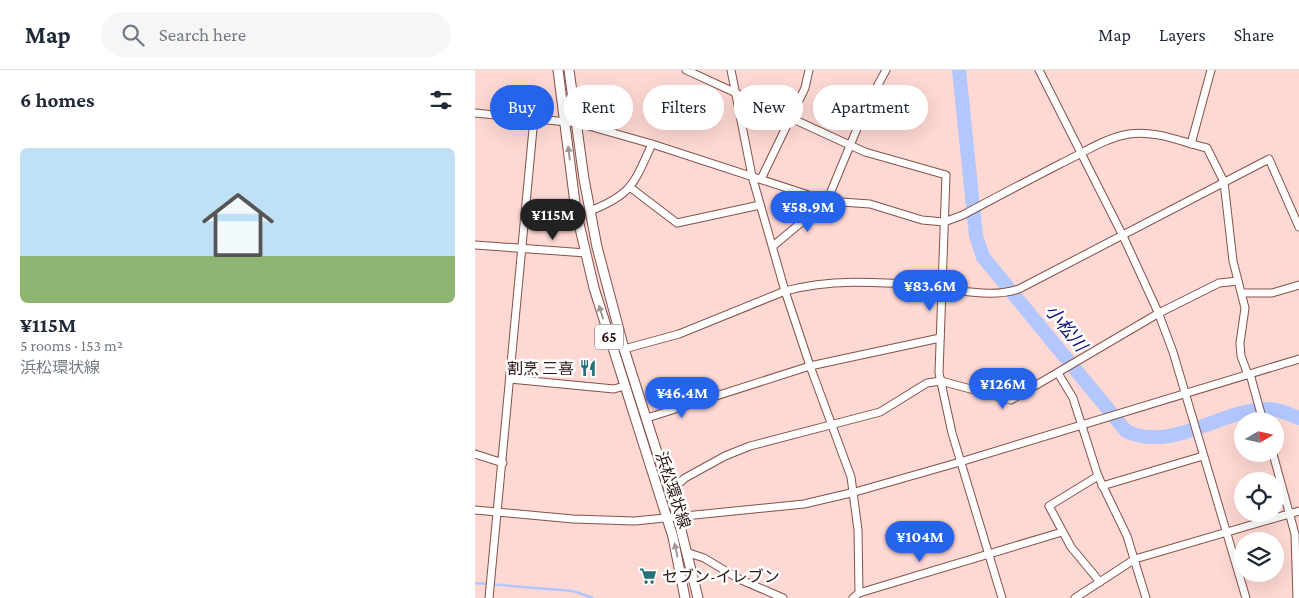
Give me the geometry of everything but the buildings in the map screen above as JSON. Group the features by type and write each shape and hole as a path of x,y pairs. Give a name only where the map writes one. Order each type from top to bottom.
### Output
{"main road":[{"name":"浜松環状線","path":"558,70 564,113"},
{"name":"浜松環状線","path":"569,70 572,85"},
{"name":"浜松環状線","path":"566,130 576,212 586,252 624,386 673,537 685,598"},
{"name":"浜松環状線","path":"579,130 597,247 624,349 678,518 698,598"}],"street":[{"path":"686,70 734,90"},
{"path":"731,70 734,90"},
{"path":"803,92 809,70"},
{"path":"773,246 827,201 849,145 887,70"},
{"path":"1039,70 1123,236 1159,313 1246,598"},
{"path":"1191,144 1211,70"},
{"path":"475,113 490,114"},
{"path":"803,124 865,152 946,175 940,338 941,380 960,462 1002,598"},
{"path":"489,598 533,130"},
{"path":"603,130 652,144 827,201 870,204 922,220 943,222 963,215 1104,142 1129,134 1172,137 1207,148 1224,182 1238,281 1245,308 1240,343 1241,356 1249,374 1260,412"},
{"path":"742,130 752,176 785,291 810,366 848,462 855,492 856,595 1062,532"},
{"path":"761,179 785,130"},
{"path":"590,210 611,201 631,188 652,144"},
{"path":"624,349 679,334 785,291 802,286 837,282 942,286 946,289 988,295 1003,294 1019,289 1269,159 1299,227"},
{"path":"631,188 677,223 760,205"},
{"path":"475,245 586,252"},
{"path":"669,491 685,478 725,456 750,446 793,436 832,423 880,412 927,383 941,380 1011,400 1061,371 1076,360 1159,313 1219,284 1238,281"},
{"path":"1242,294 1272,293 1299,285"},
{"path":"647,418 810,366 940,338"},
{"path":"475,510 573,519 635,521 804,504 855,492 960,462 1299,358"},
{"path":"1061,371 1083,424 1098,476 1135,560 1146,598"},
{"path":"510,379 614,389 624,386"},
{"path":"475,454 503,462"},
{"path":"1102,486 1203,456"},
{"path":"1275,462 1291,513 1296,544 1297,598"},
{"path":"1098,476 1049,506 1062,532 1100,582"},
{"path":"1075,598 1135,560 1299,511"},
{"path":"686,552 704,558 739,579 783,598"}],"waterway":[{"name":"小松川","path":"959,70 976,236 983,257 1126,431 1143,436 1160,437 1195,429 1248,411 1265,409 1278,410 1299,418"},
{"path":"475,583 573,591 593,598"}],"place":[{"name":"割烹 三喜","path":"588,368"},
{"name":"セブン-イレブン","path":"648,576"}]}
